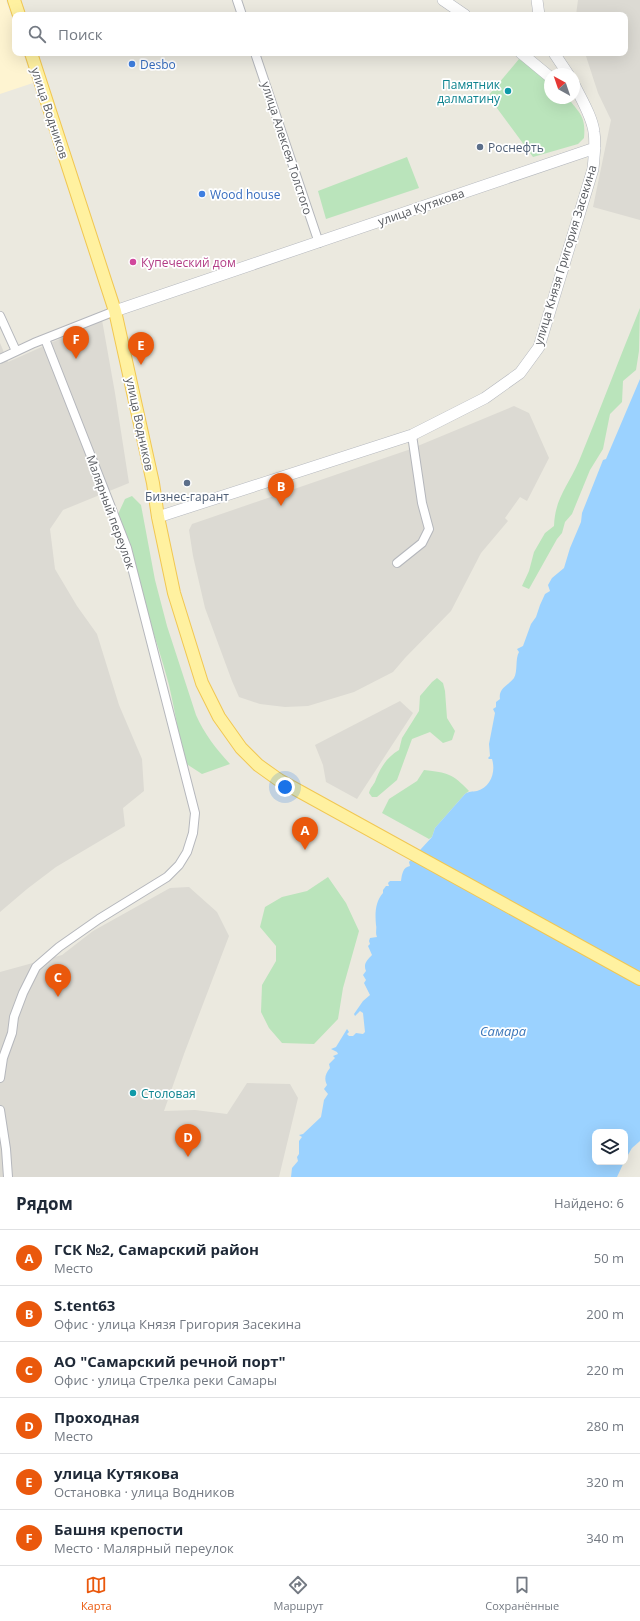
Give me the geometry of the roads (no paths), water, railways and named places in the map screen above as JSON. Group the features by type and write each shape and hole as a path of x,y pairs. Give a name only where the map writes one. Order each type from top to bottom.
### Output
{"main road":[{"path":"14,0 18,12"},
{"path":"443,0 452,4 461,12"},
{"path":"537,0 539,12"},
{"name":"улица Водников","path":"32,56 115,311 153,483 158,517 174,592 202,683 219,717 241,748 258,765 301,793 410,851 640,979"},
{"path":"528,56 544,71"},
{"path":"556,56 564,68"},
{"name":"улица Князя Григория Засекина","path":"158,517 412,435 485,398 520,373 539,347 593,169 596,148 594,131 590,117 580,97"},
{"path":"580,101 583,104"},
{"name":"улица Кутякова","path":"115,311 185,286 319,243 596,148"}],"street":[{"path":"237,0 241,12"},
{"name":"улица Алексея Толстого","path":"256,56 319,243"},
{"name":"улица Кутякова","path":"0,359 16,351 115,311"},
{"path":"0,316 16,351"},
{"name":"Малярный переулок","path":"0,1078 3,1058 12,1033 14,1017 23,993 36,967 59,947 88,927 167,877 179,865 187,852 193,833 195,814 127,548 45,339"},
{"path":"397,563 422,544 429,529 422,503 412,435"},
{"path":"0,1110 6,1149 8,1177"}],"water":[{"name":"Самара","path":"640,379 640,1141 632,1148 628,1155 628,1129 592,1129 592,1165 623,1165 617,1177 291,1177 292,1168 298,1161 299,1141 302,1137 299,1135 303,1134 321,1117 324,1100 328,1094 324,1089 327,1085 326,1076 330,1068 329,1064 335,1058 333,1056 338,1054 331,1049 336,1047 347,1029 349,1032 347,1034 349,1036 353,1036 356,1033 363,1034 365,1032 363,1013 360,1011 355,1016 354,1014 363,1001 370,995 364,983 366,980 363,975 366,971 366,962 372,955 368,946 370,944 370,938 377,937 376,912 378,900 386,886 389,886 388,883 390,881 401,881 404,869 410,866 409,862 432,837 435,828 465,794 482,789 489,783 493,774 492,759 488,758 490,756 489,744 495,713 493,709 496,707 496,702 500,699 502,689 514,678 519,652 517,649 523,646 531,624 536,617 545,594 550,591 548,585 552,578 564,568 570,548 581,522 582,513 603,460 606,459"}],"place":[{"name":"Desbo","path":"132,64"},
{"name":"Памятник далматину","path":"508,91"},
{"name":"Роснефть","path":"480,147"},
{"name":"Wood house","path":"202,194"},
{"name":"Купеческий дом","path":"133,262"},
{"name":"Башня крепости","path":"76,359"},
{"name":"улица Кутякова","path":"141,365"},
{"name":"Бизнес-гарант","path":"187,483"},
{"name":"S.tent63","path":"281,506"},
{"name":"ГСК №2, Самарский район","path":"305,850"},
{"name":"АО \"Самарский речной порт\"","path":"58,997"},
{"name":"Столовая","path":"133,1093"},
{"name":"Проходная","path":"188,1157"}]}
